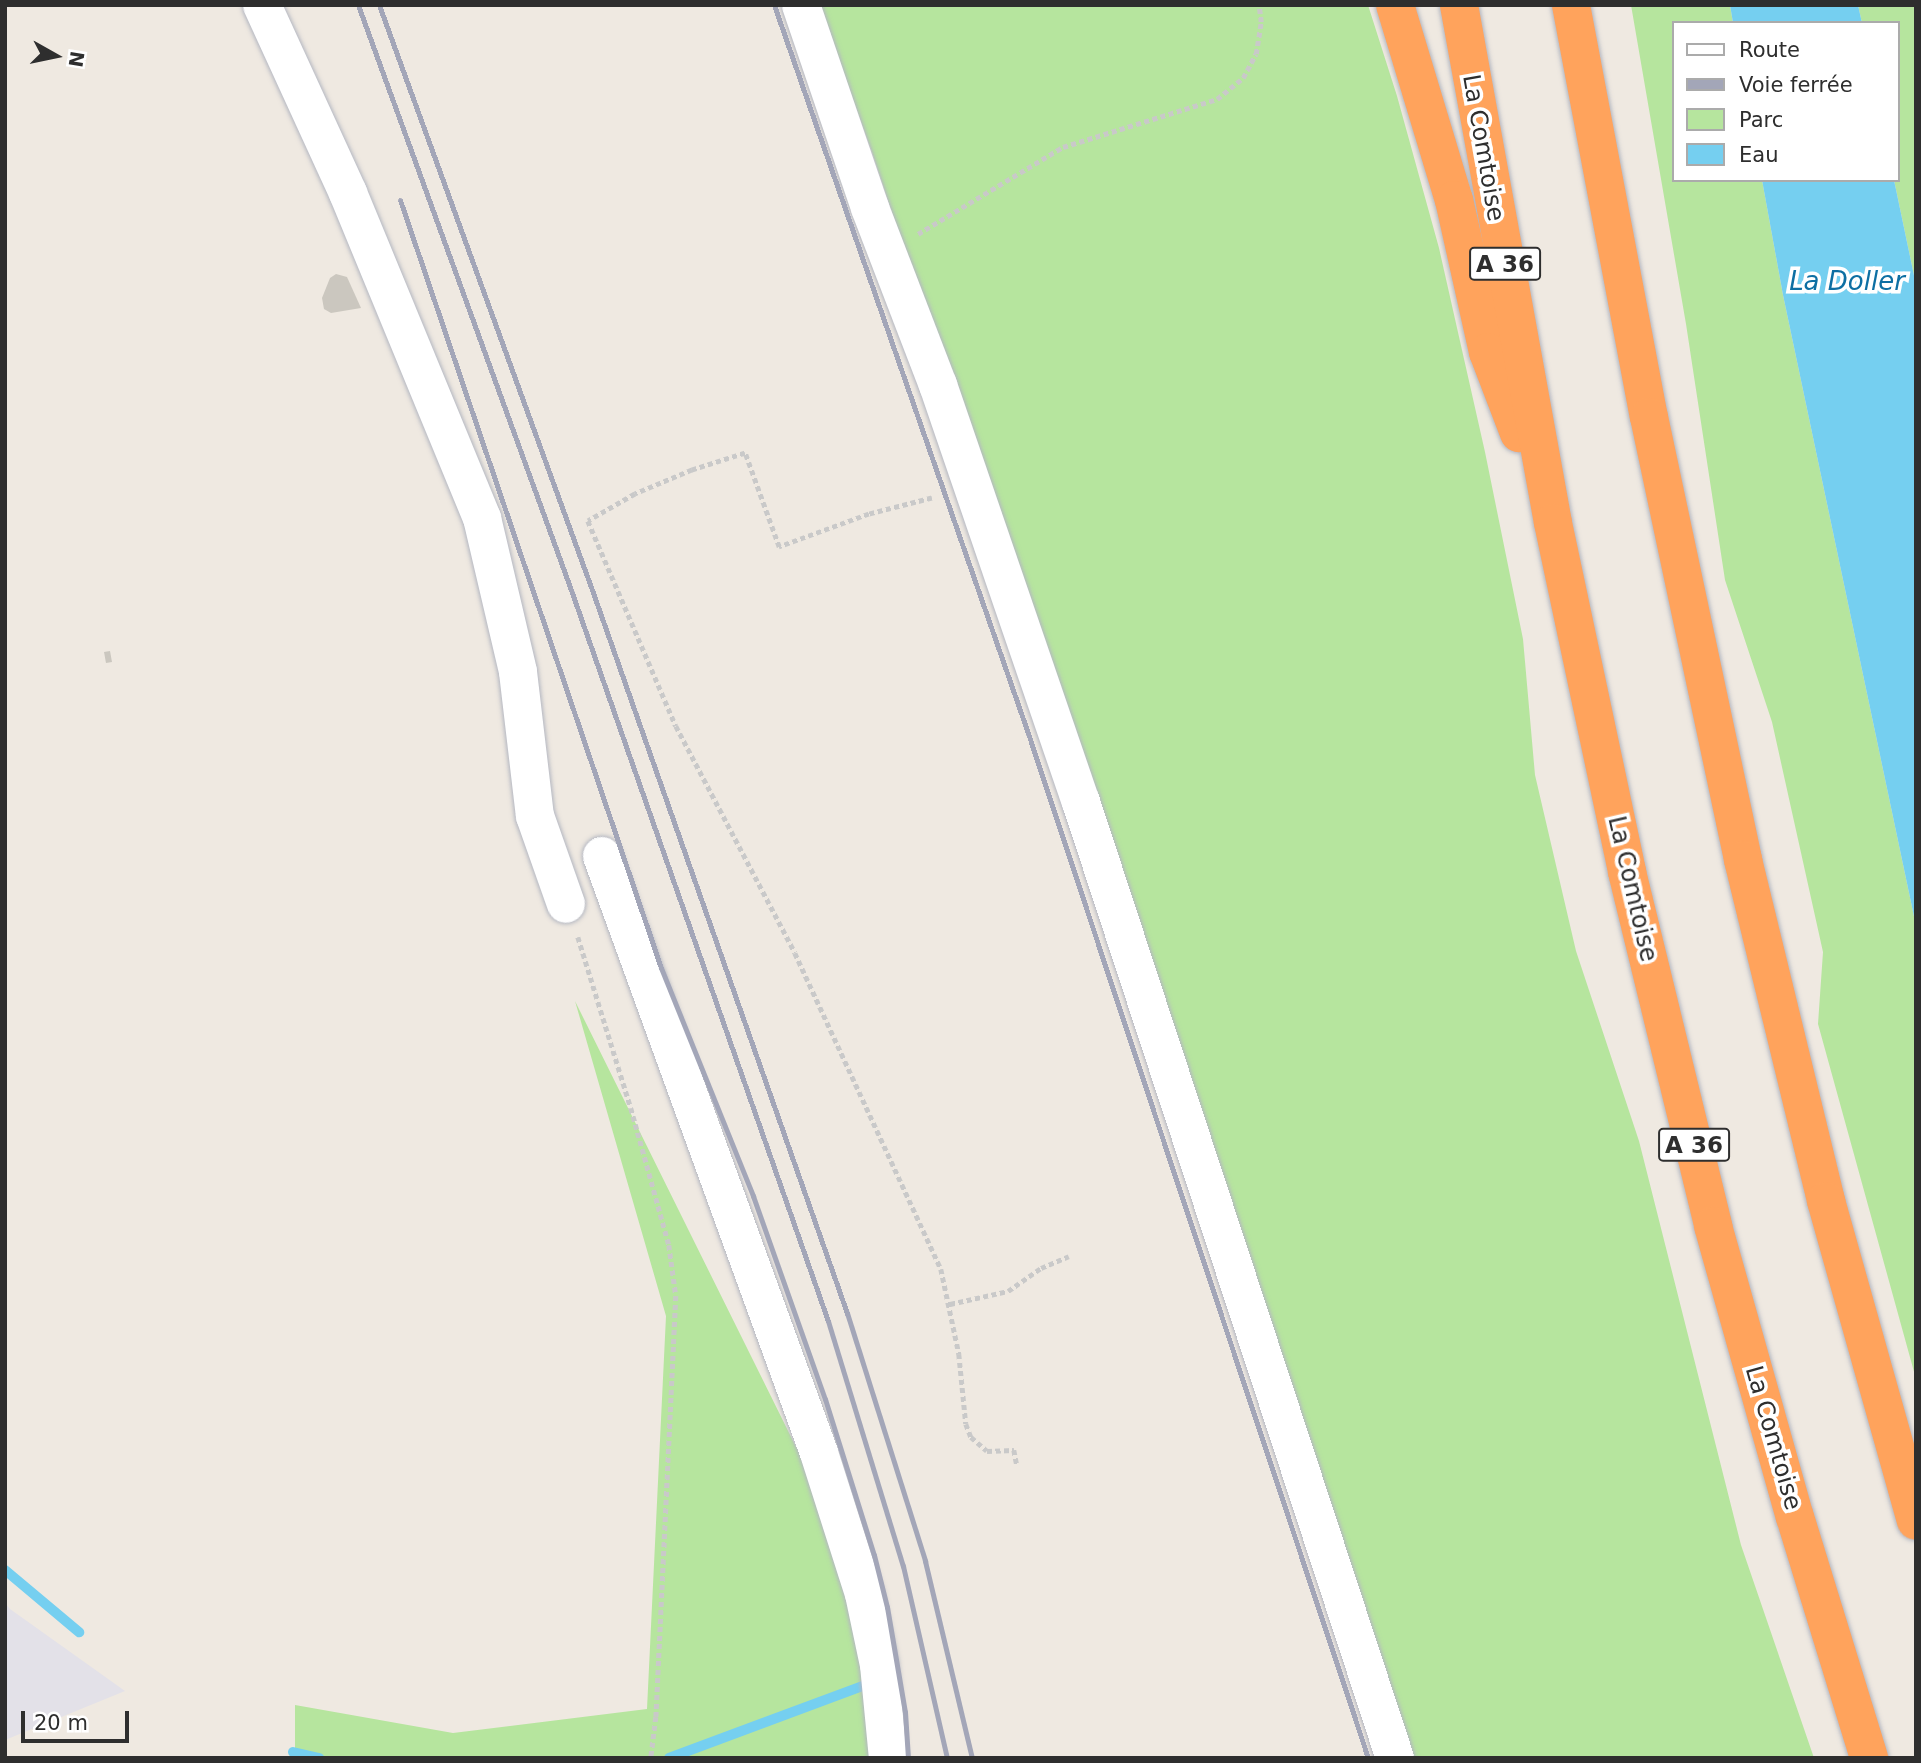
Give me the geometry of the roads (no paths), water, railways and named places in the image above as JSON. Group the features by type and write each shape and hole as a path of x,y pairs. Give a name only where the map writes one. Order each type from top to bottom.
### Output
{"highway":[{"path":"1395,5 1454,200 1488,352 1553,523"},
{"name":"La Comtoise","path":"1459,5 1553,523 1627,872 1713,1226 1795,1517 1869,1758"},
{"path":"1571,5 1649,417 1743,860 1826,1201 1916,1521"}],"lane":[{"path":"262,5 348,193 482,518 518,673 535,816 566,904"},
{"path":"801,5 870,208 938,385 1081,802 1395,1758"},
{"path":"602,856 820,1453 864,1594 879,1665 888,1758"}],"water":[{"path":"1730,5 1858,5 1862,21 1733,21"},
{"name":"La Doller","path":"1762,182 1894,182 1916,285 1916,926 1783,295"}],"waterway":[{"path":"5,1570 79,1632"},
{"path":"669,1758 865,1685"},
{"path":"293,1752 319,1758"}],"railway":[{"path":"358,5 571,590 828,1321 903,1566 947,1758"},
{"path":"379,5 591,587 847,1313 925,1561 972,1758"},
{"path":"774,5 1028,733 1368,1758"},
{"path":"400,200 661,968 753,1196 825,1399 874,1555 887,1607 905,1712 908,1758"}]}
